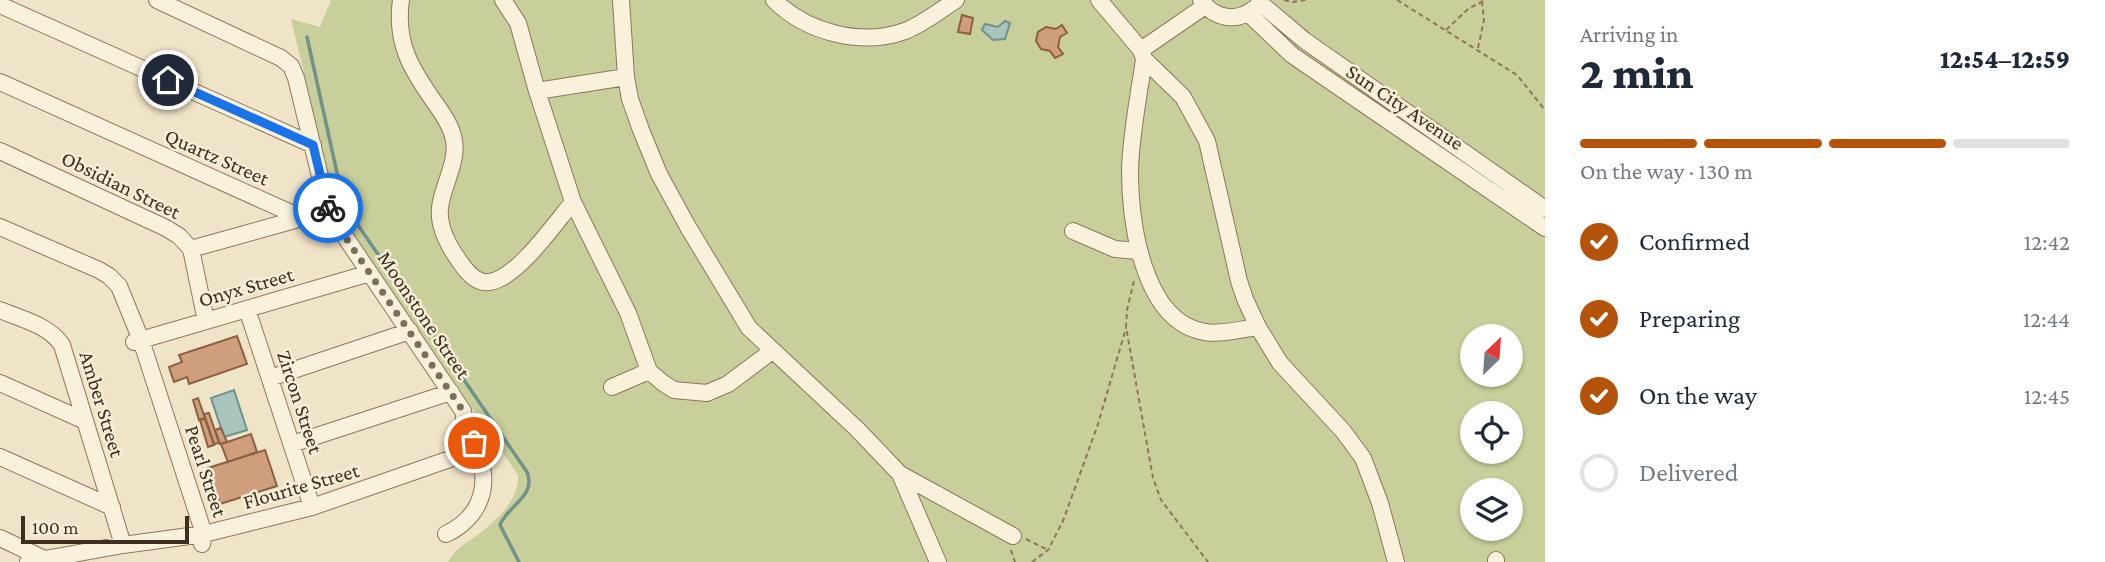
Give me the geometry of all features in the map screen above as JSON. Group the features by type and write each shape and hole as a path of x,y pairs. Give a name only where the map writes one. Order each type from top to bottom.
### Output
{"street":[{"name":"Moonstone Street","path":"157,0 286,61 295,71 329,213 463,411 464,431 474,443 480,457 483,490 475,511 468,521 446,534"},
{"path":"401,0 401,42 414,71 445,118 455,142 440,210 441,226 461,265 475,279 488,283 507,276 573,202"},
{"path":"503,0 518,23 573,202 628,313 649,371 674,390 707,393 728,384 772,351"},
{"path":"621,0 626,78 634,109 659,174 749,328 857,429 900,474 1013,536"},
{"path":"774,0 791,14 824,30 864,37 904,31 956,0"},
{"path":"1099,0 1142,55 1183,97 1207,141 1245,299 1280,363 1343,431 1363,458 1380,503 1396,562"},
{"path":"1256,5 1240,17 1225,18 1210,11 1203,3 1142,55 1130,169 1140,256 1153,289 1168,311 1180,322 1206,333 1258,327"},
{"path":"0,5 313,145"},
{"name":"Sun City Avenue","path":"1256,5 1504,190 1545,228"},
{"path":"537,91 626,78"},
{"name":"Quartz Street","path":"0,82 302,218"},
{"name":"Obsidian Street","path":"0,151 179,236 191,249 206,321"},
{"name":"Sun City Avenue","path":"1504,190 1545,209"},
{"path":"191,249 329,213"},
{"name":"Pearl Street","path":"0,226 109,276 119,286 200,535"},
{"path":"1073,231 1115,249 1140,256"},
{"name":"Pearl Street","path":"0,236 104,284 112,291 137,341"},
{"name":"Onyx Street","path":"137,341 370,273"},
{"name":"Zircon Street","path":"247,309 312,508"},
{"name":"Amber Street","path":"0,310 46,330 58,340 65,355 123,545"},
{"path":"270,378 410,331"},
{"path":"612,387 649,371"},
{"path":"0,383 85,422"},
{"path":"292,444 451,392"},
{"name":"Flourite Street","path":"35,560 200,535 312,508 439,465 456,453 464,431"},
{"path":"0,457 111,507"},
{"path":"900,474 938,562"},
{"path":"0,538 35,560"}],"path":[{"path":"1284,0 1306,0"},
{"path":"1397,0 1517,75 1545,110"},
{"path":"1446,30 1468,9 1484,0 1484,20 1478,50"},
{"path":"1031,562 1048,550 1063,521 1098,424 1126,327 1127,310 1140,256"},
{"path":"1126,327 1153,478 1161,500 1208,562"},
{"path":"1013,536 1048,550"}],"green space":[{"path":"331,0 1545,0 1545,562 448,562 458,549 487,528 506,508 518,484 518,475 337,211 291,19 320,27"}],"water":[{"path":"1005,21 1010,23 1005,39 993,40 982,30 985,24 998,27"},
{"path":"234,390 247,430 224,437 211,398"}],"building":[{"path":"962,15 973,18 970,34 958,32"},
{"path":"1062,25 1067,33 1060,37 1058,47 1063,54 1055,58 1050,51 1041,49 1036,41 1038,32 1046,27 1056,29"},
{"path":"237,336 247,364 189,384 187,377 174,382 169,367 182,362 179,355"},
{"path":"198,398 205,418 199,420 193,400"},
{"path":"209,413 219,443 214,444 204,414"},
{"path":"205,419 214,445 208,447 200,420"},
{"path":"221,428 227,442 220,444 215,430"},
{"path":"251,434 257,452 228,462 221,444"},
{"path":"265,450 277,486 220,504 208,468"}],"waterway":[{"path":"307,37 343,200 349,212 527,472 529,480 525,494 500,525 519,562"}],"way so far":[{"path":"328,208 463,411 464,431 474,443"}],"route":[{"path":"168,80 313,145 328,208"}]}
